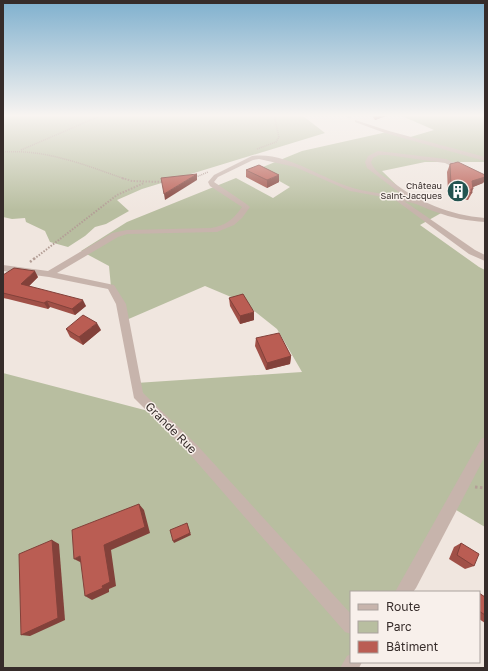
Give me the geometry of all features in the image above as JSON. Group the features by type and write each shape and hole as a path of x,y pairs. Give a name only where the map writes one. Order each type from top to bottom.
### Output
{"street":[{"path":"443,147 485,159"},
{"path":"485,180 446,161 378,153 370,157 368,162 370,168 412,200 448,215 475,220 485,220"},
{"path":"49,274 115,235 127,232 211,230 222,229 230,225 246,207 212,185 211,182 216,176 252,158 271,158 284,162 352,190 412,200"},
{"path":"395,198 472,252 485,258"},
{"name":"Grande Rue","path":"3,268 49,274 111,287 121,304 138,395 192,448 350,625"},
{"path":"404,591 485,444"}],"path":[{"path":"20,151 28,147"},
{"path":"3,152 20,151 41,153 66,159 132,181 165,182"},
{"path":"22,270 113,198 124,191 146,182"}],"green space":[{"path":"3,147 278,147 142,189 117,200 129,211 106,224 95,227 85,236 68,247 50,242 45,231 26,222 25,218 12,219 3,217"},
{"path":"318,147 485,147 485,162 425,162 382,171 412,200 443,212 420,225 485,270 485,527 451,507 402,591 350,591 350,663 348,668 3,668 3,373 156,413 136,383 302,372 277,329 243,302 205,286 124,321 111,287 109,266 81,251 127,222 236,178 273,198 290,187 258,169 302,151"}],"building":[{"path":"458,162 485,175 485,177 472,181 472,193 454,190 454,185 451,185 450,164"},
{"path":"259,165 279,175 267,180 246,170"},
{"path":"197,174 164,194 161,178"},
{"path":"14,268 35,271 21,284 83,300 72,309 47,301 44,303 3,293 3,275"},
{"path":"243,294 254,312 240,316 229,298"},
{"path":"83,315 97,323 79,337 66,329"},
{"path":"279,333 291,356 267,363 256,338"},
{"path":"139,504 145,527 104,545 110,582 102,586 103,588 85,596 80,556 74,559 72,530"},
{"path":"187,523 190,533 173,541 170,530"},
{"path":"52,540 58,618 21,635 19,554"},
{"path":"461,543 479,554 474,566 457,555"},
{"path":"480,594 485,597 485,615 480,612"}],"place":[{"name":"Château Saint-Jacques","path":"458,191"}]}
